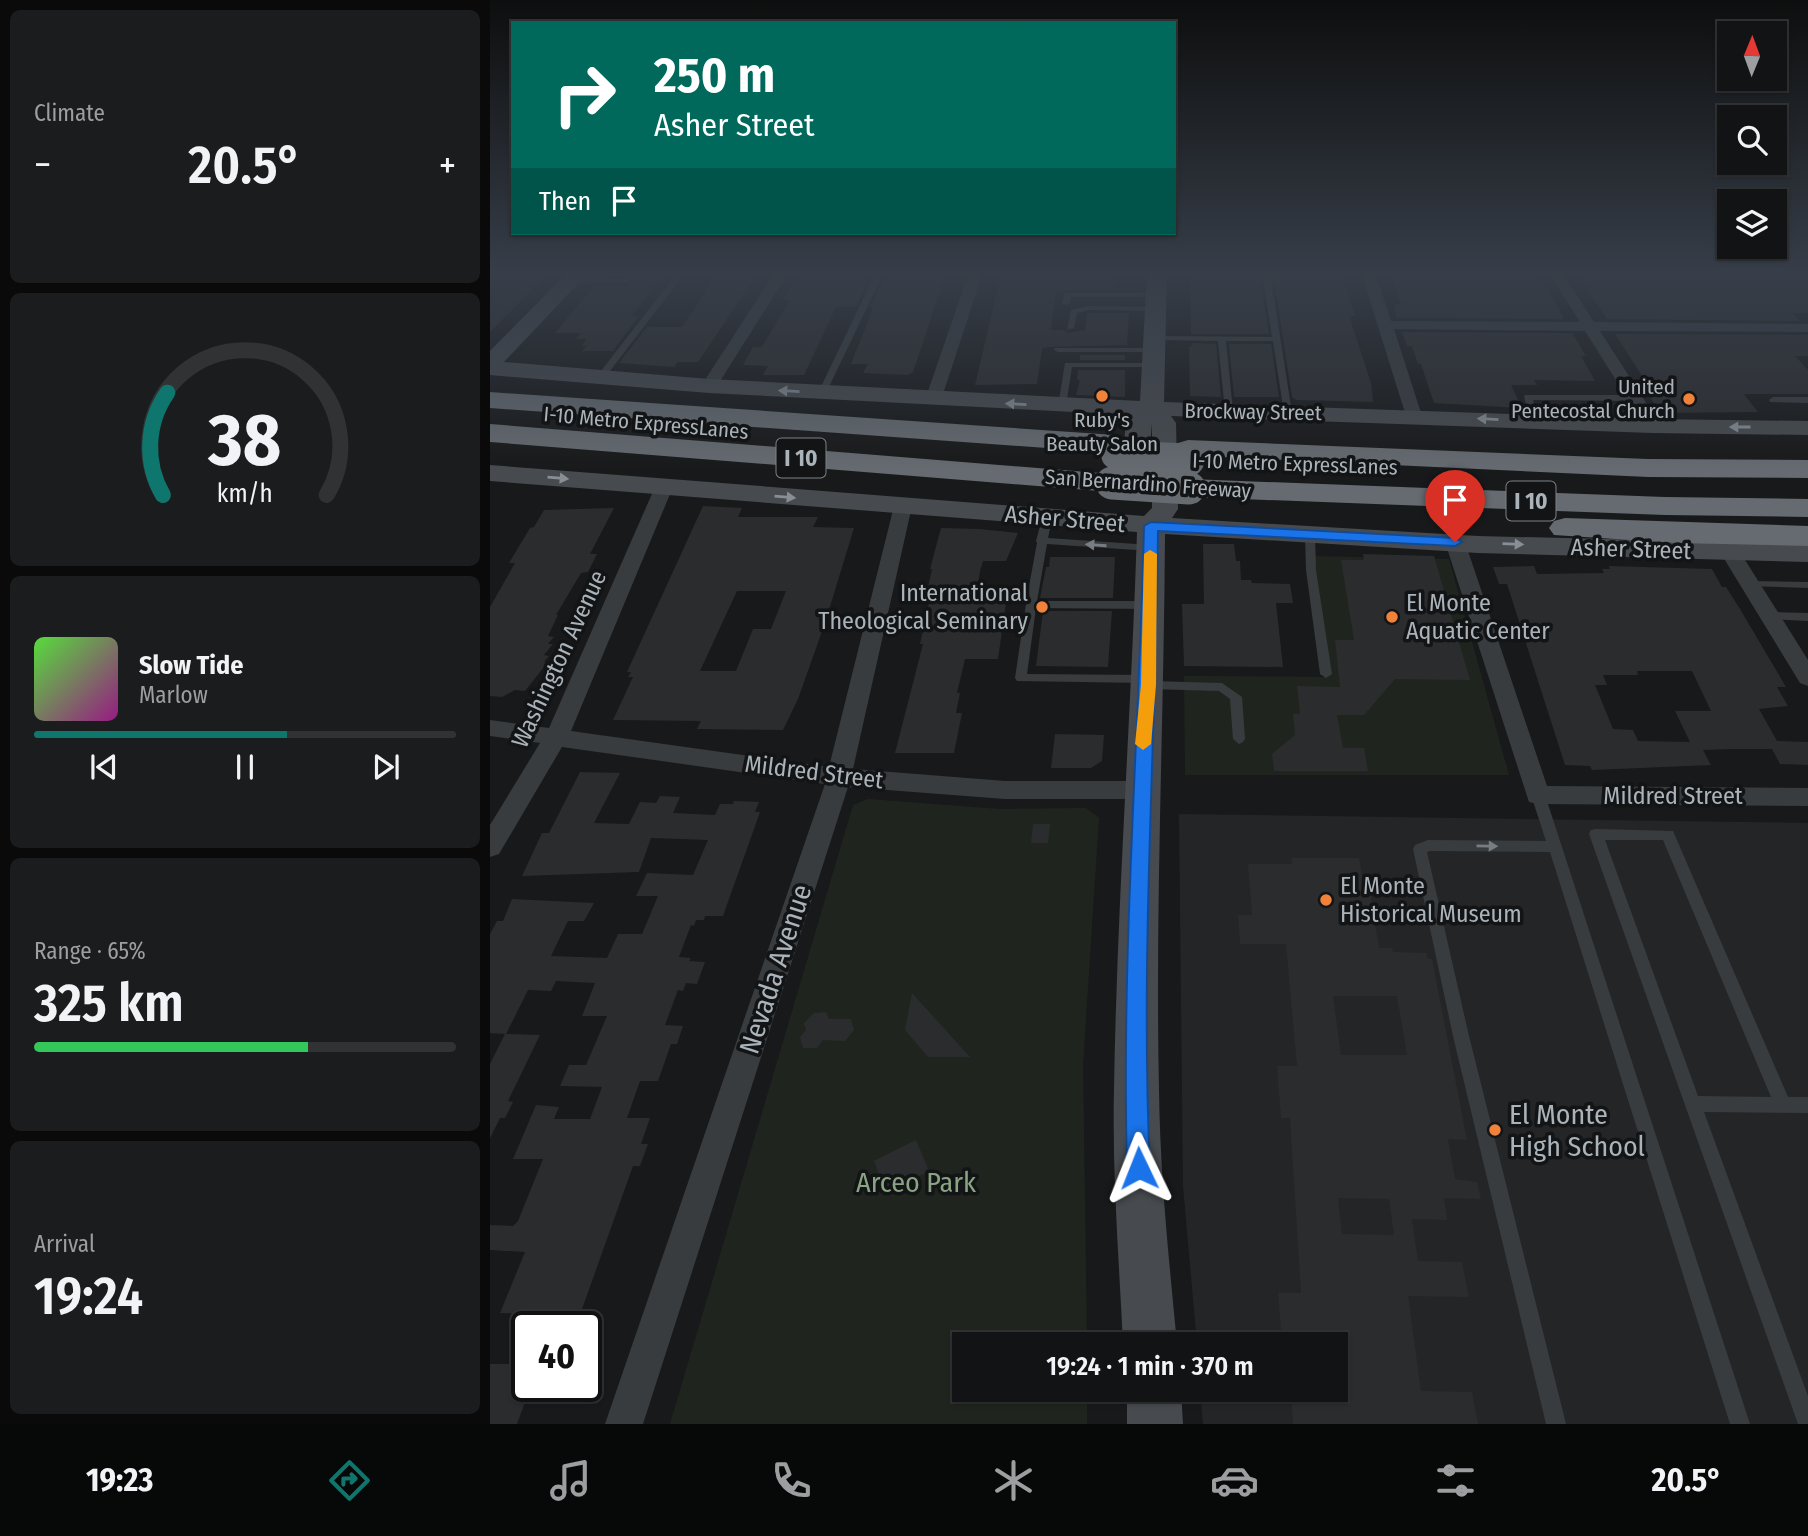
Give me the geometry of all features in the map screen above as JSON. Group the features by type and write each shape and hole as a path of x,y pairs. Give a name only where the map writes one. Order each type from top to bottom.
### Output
{"highway":[{"name":"San Bernardino Freeway","path":"495,401 674,412 1114,463"},
{"name":"I-10 Metro ExpressLanes","path":"495,401 1114,463"},
{"name":"San Bernardino Freeway","path":"490,433 1188,467 1808,469"},
{"name":"San Bernardino Freeway","path":"1188,467 1254,491 1665,506 1808,508"},
{"name":"I-10 Metro ExpressLanes","path":"1188,467 1808,481"},
{"name":"I-10 Metro ExpressLanes","path":"1188,467 1606,488 1808,493"},
{"path":"1254,491 1363,512 1618,531 1808,536"}],"street":[{"path":"490,366 516,338"},
{"path":"709,387 740,338"},
{"path":"933,400 954,338"},
{"path":"1149,1332 1139,1194 1136,1091 1141,790 1149,682 1151,537 1165,509 1164,423 1154,409 1151,396 1155,338"},
{"path":"1389,338 1414,416"},
{"path":"1597,338 1653,426"},
{"name":"Brockway Street","path":"490,366 709,387 933,400 1653,426 1808,428"},
{"name":"Asher Street","path":"490,473 903,506 1044,529 1151,537 1310,535 1808,553"},
{"name":"Washington Avenue","path":"490,847 557,736 664,487"},
{"name":"Nevada Avenue","path":"624,1424 839,778 903,506"},
{"path":"1455,542 1538,795"},
{"path":"1730,552 1808,678"},
{"name":"Mildred Street","path":"490,728 839,778 1005,790 1141,790"},
{"name":"Mildred Street","path":"1538,795 1808,797"},
{"path":"1154,1402 1155,1424"}],"lane":[{"path":"600,378 631,338"},
{"path":"822,393 848,338"},
{"path":"1222,339 1229,411"},
{"path":"1062,406 1068,365 1222,339 1276,339 1288,413"},
{"path":"1058,350 1155,351"},
{"path":"1535,421 1528,397 1635,398"},
{"path":"1773,400 1808,400"},
{"path":"1044,529 1021,678 1222,687 1236,697 1239,739"},
{"path":"1310,535 1311,570 1326,674"},
{"path":"1750,584 1808,585"},
{"path":"1031,604 1150,605"},
{"path":"1770,616 1808,617"},
{"path":"1538,795 1740,1424"},
{"path":"1783,1104 1668,835 1596,834 1808,1424"},
{"path":"1555,848 1428,845 1420,849 1420,859 1556,1424"},
{"path":"1693,1104 1808,1105"}],"shaded area":[{"name":"El Monte High School","path":"1179,814 1808,823 1808,1424 1203,1424 1201,1402 1348,1402 1348,1332 1196,1332 1183,1186"}],"green space":[{"name":"El Monte Aquatic Center","path":"1309,556 1449,559 1509,775 1185,775 1184,676 1327,677"},
{"name":"Arceo Park","path":"868,799 1000,809 1086,808 1099,818 1083,1064 1087,1332 952,1332 952,1402 1087,1402 1087,1424 670,1424 853,805"}],"building":[{"path":"622,338 613,351 582,351 587,346 582,346 587,339 575,339"},
{"path":"638,338 714,338 698,362 678,362 674,367 619,363"},
{"path":"767,338 821,338 804,375 763,375 768,366 743,365 753,347 762,347"},
{"path":"861,338 924,338 913,372 908,375 863,373 868,364 851,364"},
{"path":"986,338 1127,338 1127,345 1042,349 1037,384 975,385"},
{"path":"1283,338 1356,338 1371,383 1373,402 1296,400 1292,397"},
{"path":"1404,338 1575,338 1586,356 1581,356 1595,381 1534,380 1537,385 1511,385 1522,408 1434,403 1421,364 1418,364 1412,346 1407,346"},
{"path":"1618,338 1808,338 1808,356 1795,356 1808,370 1808,394 1744,394 1758,412 1660,413 1639,379 1644,379"},
{"path":"1191,343 1216,344 1221,397 1190,396"},
{"path":"1229,344 1271,344 1279,397 1234,397"},
{"path":"1080,355 1125,355 1125,360 1080,360"},
{"path":"1078,370 1125,370 1125,397 1076,395 1080,380 1077,380"},
{"path":"703,506 742,508 738,517 818,517 813,527 854,528 825,623 798,699 783,730 697,729 701,721 613,720 633,677 628,677 631,672 627,672","holes":["737,591 786,591 771,629 753,629 736,671 700,671"]},
{"path":"614,508 590,554 597,554 588,572 581,573 556,615 548,636 554,637 548,644 553,644 544,655 549,656 544,662 548,662 525,691 515,690 502,697 490,696 490,607 515,563 509,563 530,528 534,527 544,510"},
{"path":"941,528 1018,533 1006,561 983,561 980,571 975,603 1006,603 998,659 965,659 957,693 960,693 956,713 962,713 954,753 895,753 923,644 920,644 931,592 927,592 930,569"},
{"path":"1203,544 1234,544 1236,561 1240,561 1241,580 1290,584 1293,603 1276,603 1283,667 1184,666 1182,604 1204,604"},
{"path":"1363,554 1434,556 1470,680 1395,679 1364,715 1337,715 1343,748 1364,748 1368,771 1274,771 1272,754 1295,735 1293,714 1300,714 1297,686 1340,687 1335,640 1354,640 1341,560 1364,560"},
{"path":"1050,557 1115,557 1113,598 1040,598"},
{"path":"1534,566 1537,574 1604,573 1602,569 1610,569 1609,566 1712,569 1722,587 1726,587 1740,609 1786,687 1777,687 1788,706 1759,709 1777,741 1808,742 1808,765 1780,764 1772,749 1729,749 1703,750 1711,765 1592,770 1590,766 1565,765 1507,584 1499,584 1493,567","holes":["1637,671 1692,671 1711,711 1675,711 1690,742 1638,741 1633,730 1613,729 1595,685 1607,685 1603,675 1638,675"]},
{"path":"1043,611 1112,611 1108,667 1036,666"},
{"path":"1055,734 1104,735 1102,761 1091,768 1051,768"},
{"path":"580,772 620,773 594,823 629,824 640,802 656,803 660,796 680,797 673,813 715,815 720,804 733,804 734,801 759,802 755,812 760,812 723,916 705,916 704,920 696,920 694,926 691,925 679,957 705,962 697,984 686,983 683,991 678,990 665,1025 683,1026 677,1044 671,1044 658,1081 640,1081 627,1118 650,1118 641,1144 648,1144 640,1166 633,1166 581,1311 500,1313 525,1252 490,1250 490,1225 513,1226 518,1221 543,1159 513,1159 536,1105 559,1107 554,1119 590,1119 602,1087 560,1086 569,1065 586,1065 607,1016 582,1016 595,983 556,981 551,991 528,990 506,1034 540,1035 508,1101 513,1102 505,1118 500,1118 490,1138 490,1064 505,1034 490,1033 490,934 497,921 503,921 512,899 594,903 584,921 568,921 551,956 607,958 618,934 642,934 658,896 636,896 647,873 693,875 708,840 651,838 639,872 522,876 542,833 549,833"},
{"path":"1033,824 1050,824 1048,843 1031,843"},
{"path":"1292,858 1359,858 1365,892 1370,892 1379,948 1392,948 1393,952 1426,953 1428,959 1432,959 1467,1140 1448,1139 1455,1179 1477,1182 1481,1199 1444,1198 1447,1220 1412,1219 1418,1261 1462,1262 1469,1297 1408,1296 1421,1391 1472,1392 1478,1424 1293,1424 1292,1402 1348,1402 1348,1332 1281,1332 1278,1293 1301,1293 1290,1118 1281,1118 1277,1066 1297,1066 1286,944 1240,944 1238,915 1252,915 1248,864 1292,864","holes":["1333,996 1397,996 1407,1055 1341,1055","1338,1198 1389,1199 1394,1235 1342,1234"]},
{"path":"912,993 970,1057 928,1057 905,1030"},
{"path":"826,1012 829,1019 851,1019 854,1030 845,1041 823,1040 817,1048 803,1048 800,1037 806,1030 804,1023 814,1013"},
{"path":"916,1140 929,1171 886,1193 874,1161"},
{"path":"490,1364 511,1364 511,1402 525,1402 517,1424 490,1424"}],"slow traffic":[{"path":"1143,744 1149,685 1150,554"}],"place":[{"name":"Ruby's Beauty Salon","path":"1102,396"},
{"name":"United Pentecostal Church","path":"1689,399"},
{"name":"International Theological Seminary","path":"1042,607"},
{"name":"El Monte Aquatic Center","path":"1392,617"},
{"name":"El Monte Historical Museum","path":"1326,900"},
{"name":"El Monte High School","path":"1495,1130"}],"route":[{"path":"1139,1168 1136,1091 1137,966 1142,758 1149,685 1151,526 1455,542"}]}
